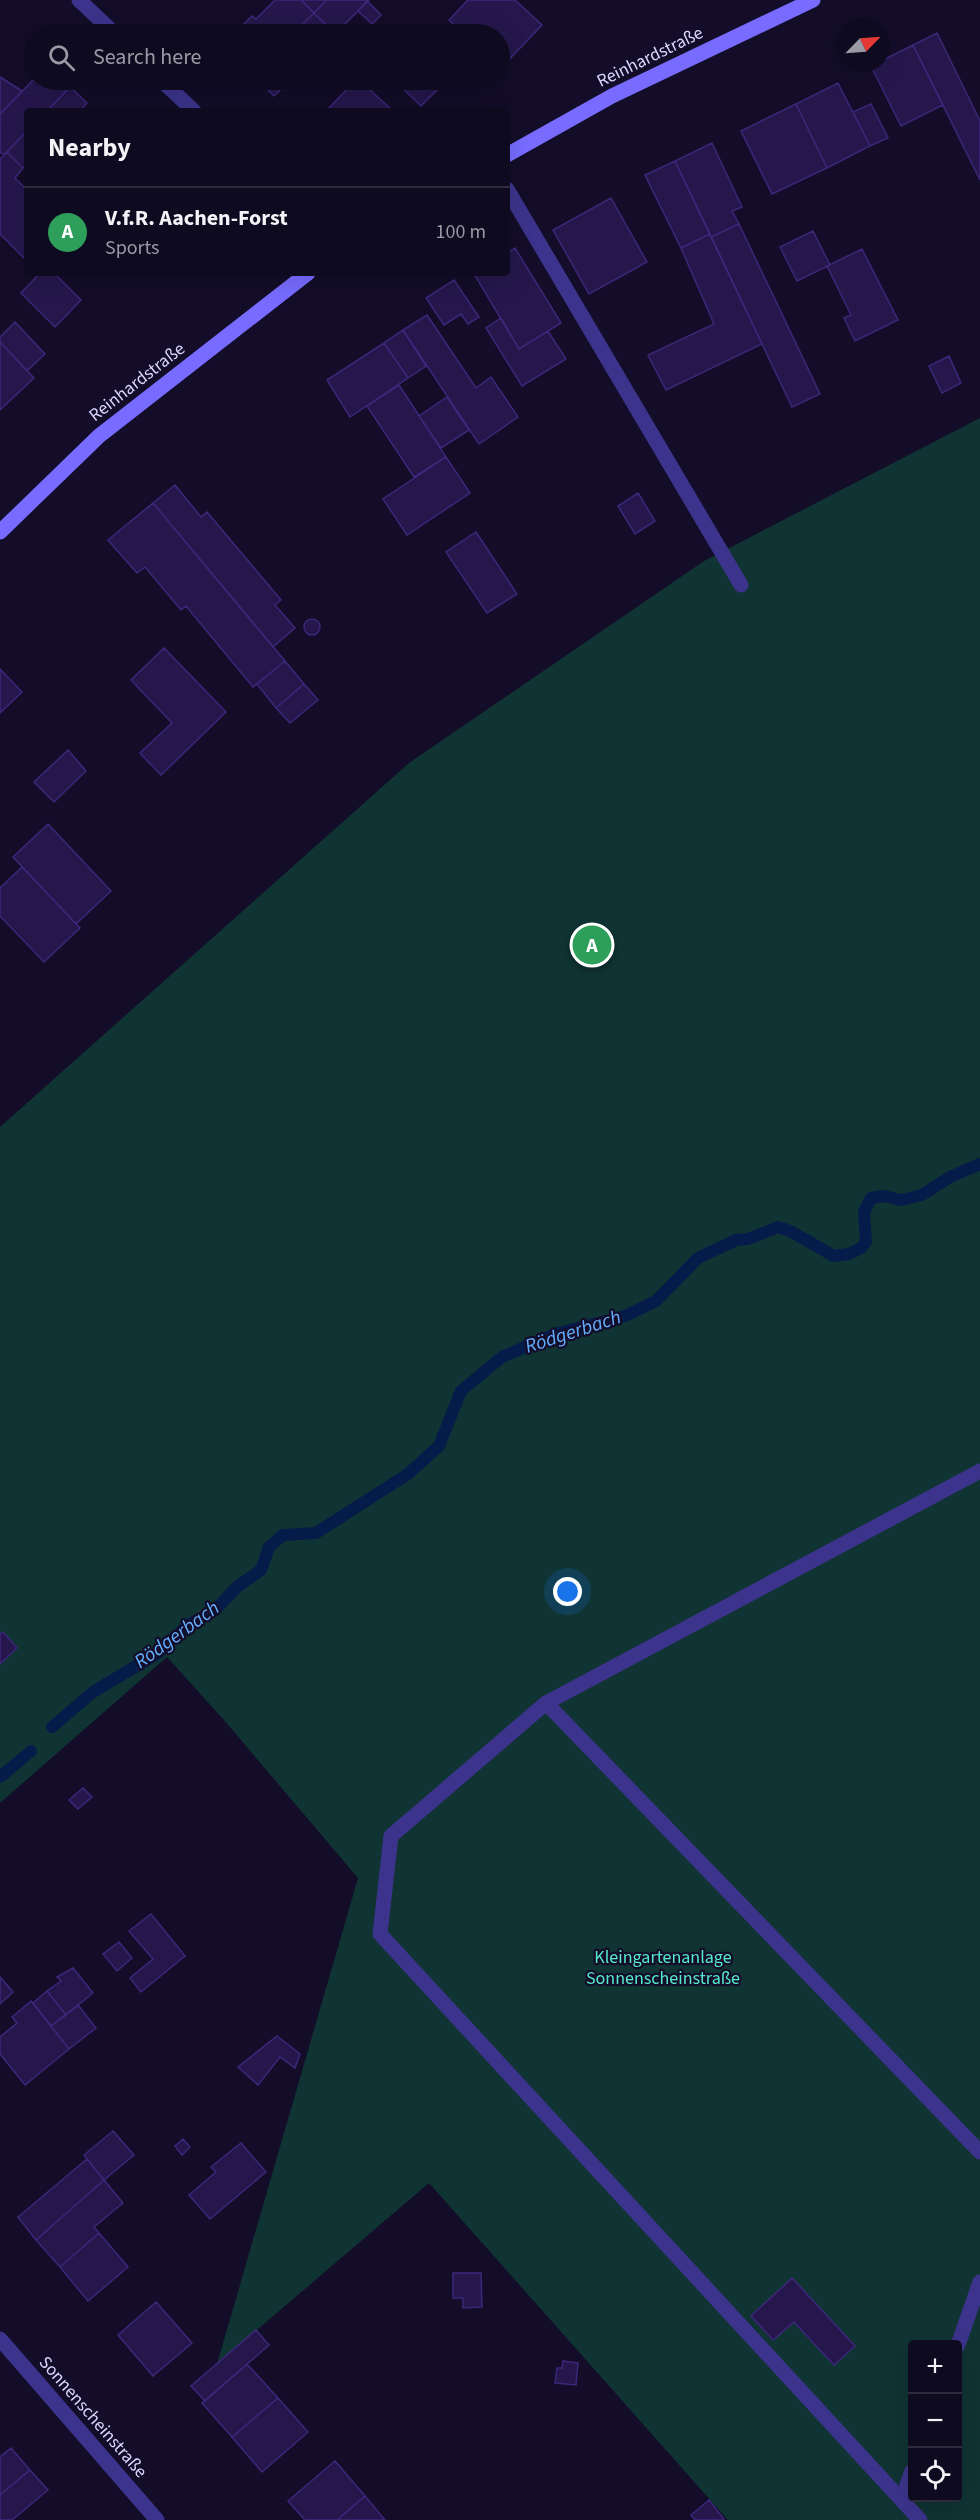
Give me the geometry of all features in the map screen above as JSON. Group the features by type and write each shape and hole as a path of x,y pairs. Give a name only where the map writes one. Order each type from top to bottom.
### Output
{"street":[{"path":"79,0 104,24"},
{"name":"Reinhardstraße","path":"510,153 612,96 813,0"},
{"path":"172,90 191,108"},
{"path":"510,194 741,585"},
{"name":"Reinhardstraße","path":"0,532 99,436 304,276"},
{"path":"920,2520 380,1934 392,1836 546,1703 980,1471"},
{"path":"546,1703 980,2152"},
{"path":"959,2340 980,2282"},
{"name":"Sonnenscheinstraße","path":"0,2339 157,2520"},
{"path":"902,2499 908,2482"}],"green space":[{"name":"Kleingartenanlage Sonnenscheinstraße","path":"980,418 980,2520 728,2520 429,2183 217,2364 358,1878 223,1719 167,1657 0,1803 0,1127 409,763 704,561"}],"building":[{"path":"275,0 301,0 314,13 303,24 244,24 252,16 256,19"},
{"path":"301,0 327,0 314,13"},
{"path":"327,0 369,0 345,24 325,24 314,13"},
{"path":"468,0 515,0 542,25 510,59 510,24 453,24 449,20"},
{"path":"367,1 381,15 372,24 358,11"},
{"path":"314,13 325,24 303,24"},
{"path":"937,33 980,121 980,180 913,45"},
{"path":"913,45 943,105 901,126 874,72 890,72 890,56"},
{"path":"0,77 22,91 0,114"},
{"path":"838,83 870,146 827,168 796,104"},
{"path":"24,89 67,90 50,108 24,108 24,134 4,155 0,152 0,114"},
{"path":"67,90 73,90 87,103 83,108 50,108"},
{"path":"268,90 280,90 274,96"},
{"path":"346,90 370,90 390,108 329,108"},
{"path":"404,90 437,90 421,106"},
{"path":"796,104 827,168 772,194 741,131"},
{"path":"871,104 888,138 870,146 853,112"},
{"path":"24,134 24,167 7,152"},
{"path":"712,143 742,207 732,211 739,224 711,237 675,161"},
{"path":"7,152 23,168 15,178 24,187 24,258 0,234 0,159"},
{"path":"675,161 710,234 681,248 645,175"},
{"path":"611,198 647,262 589,294 553,230"},
{"path":"739,224 820,394 792,407 711,237"},
{"path":"813,231 830,265 797,281 780,247"},
{"path":"710,234 762,344 666,390 648,355 714,324 681,248"},
{"path":"515,248 561,323 519,349 475,276 510,276 510,251"},
{"path":"862,249 898,320 855,341 844,318 851,315 827,266"},
{"path":"37,276 57,276 81,300 55,327 21,293"},
{"path":"454,280 479,317 468,324 461,314 444,325 426,298"},
{"path":"427,315 476,388 491,377 518,417 479,444 403,330"},
{"path":"501,318 519,349 548,331 566,359 522,386 486,328"},
{"path":"15,322 45,354 27,371 0,342 0,337"},
{"path":"403,330 426,366 408,378 384,343"},
{"path":"0,342 34,378 0,410"},
{"path":"384,343 408,378 350,417 327,380"},
{"path":"949,356 961,383 942,393 929,366"},
{"path":"399,385 446,457 414,477 367,406"},
{"path":"447,397 469,430 441,448 419,416"},
{"path":"446,457 470,493 407,535 383,499"},
{"path":"175,485 201,517 207,512 281,600 275,605 295,628 273,647 153,503"},
{"path":"638,493 655,521 635,534 618,506"},
{"path":"153,503 285,661 253,687 186,606 181,610 145,567 137,573 108,540"},
{"path":"476,532 517,594 487,613 446,552"},
{"path":"312,619 318,621 320,627 318,633 312,635 306,633 304,627 306,621"},
{"path":"164,648 226,712 161,775 140,753 172,723 131,680"},
{"path":"285,661 304,684 276,708 257,684"},
{"path":"0,669 22,692 0,713"},
{"path":"304,684 318,700 290,723 276,708"},
{"path":"68,750 86,771 54,802 34,782"},
{"path":"48,824 111,891 76,924 13,857"},
{"path":"22,867 80,928 44,962 0,916 0,888"},
{"path":"3,1632 17,1648 0,1664 0,1634"},
{"path":"83,1788 92,1797 78,1809 69,1800"},
{"path":"151,1914 185,1956 141,1992 130,1978 153,1959 129,1931"},
{"path":"119,1942 132,1958 117,1971 103,1954"},
{"path":"73,1968 93,1993 66,2015 47,1991 61,1981 57,1977"},
{"path":"0,1977 13,1992 0,2004"},
{"path":"47,1991 66,2015 51,2026 33,2003"},
{"path":"31,2001 69,2049 25,2085 0,2054 0,2037 17,2023 12,2017"},
{"path":"78,2005 96,2028 69,2049 51,2026"},
{"path":"277,2036 300,2054 295,2068 280,2057 258,2085 238,2067"},
{"path":"113,2131 134,2155 104,2180 84,2155"},
{"path":"183,2139 190,2147 182,2155 175,2146"},
{"path":"241,2143 266,2172 210,2219 189,2195 216,2172 211,2167"},
{"path":"87,2159 104,2180 36,2240 18,2217"},
{"path":"104,2180 123,2203 94,2227 99,2233 60,2267 36,2240"},
{"path":"99,2233 128,2267 88,2301 60,2267"},
{"path":"453,2273 481,2273 482,2307 463,2308 463,2298 453,2298"},
{"path":"792,2278 855,2346 834,2365 794,2322 773,2340 751,2316"},
{"path":"156,2302 192,2343 153,2376 118,2335"},
{"path":"256,2330 269,2345 205,2401 191,2386"},
{"path":"563,2361 578,2363 576,2385 555,2383 557,2368 562,2368"},
{"path":"247,2364 278,2398 232,2437 202,2403"},
{"path":"278,2398 308,2432 262,2472 232,2437"},
{"path":"11,2448 30,2470 0,2495 0,2457"},
{"path":"335,2461 365,2496 337,2520 305,2520 288,2501"},
{"path":"30,2470 48,2490 12,2520 0,2520 0,2495"},
{"path":"365,2496 385,2520 337,2520"},
{"path":"709,2500 724,2519 695,2520 691,2515"}],"waterway":[{"name":"Rödgerbach","path":"52,1727 93,1692 158,1653 188,1625 214,1611 237,1587 261,1570 269,1547 283,1535 316,1533 408,1474 439,1446 461,1391 502,1357 555,1334 625,1316 656,1301 698,1258 736,1240 748,1239 778,1227 790,1231 834,1256 849,1254 861,1248 866,1242 864,1212 871,1198 884,1196 901,1200 922,1195 950,1177 980,1164"},
{"name":"Rödgerbach","path":"0,1777 31,1751"}],"place":[{"name":"V.f.R. Aachen-Forst","path":"592,945"}]}
